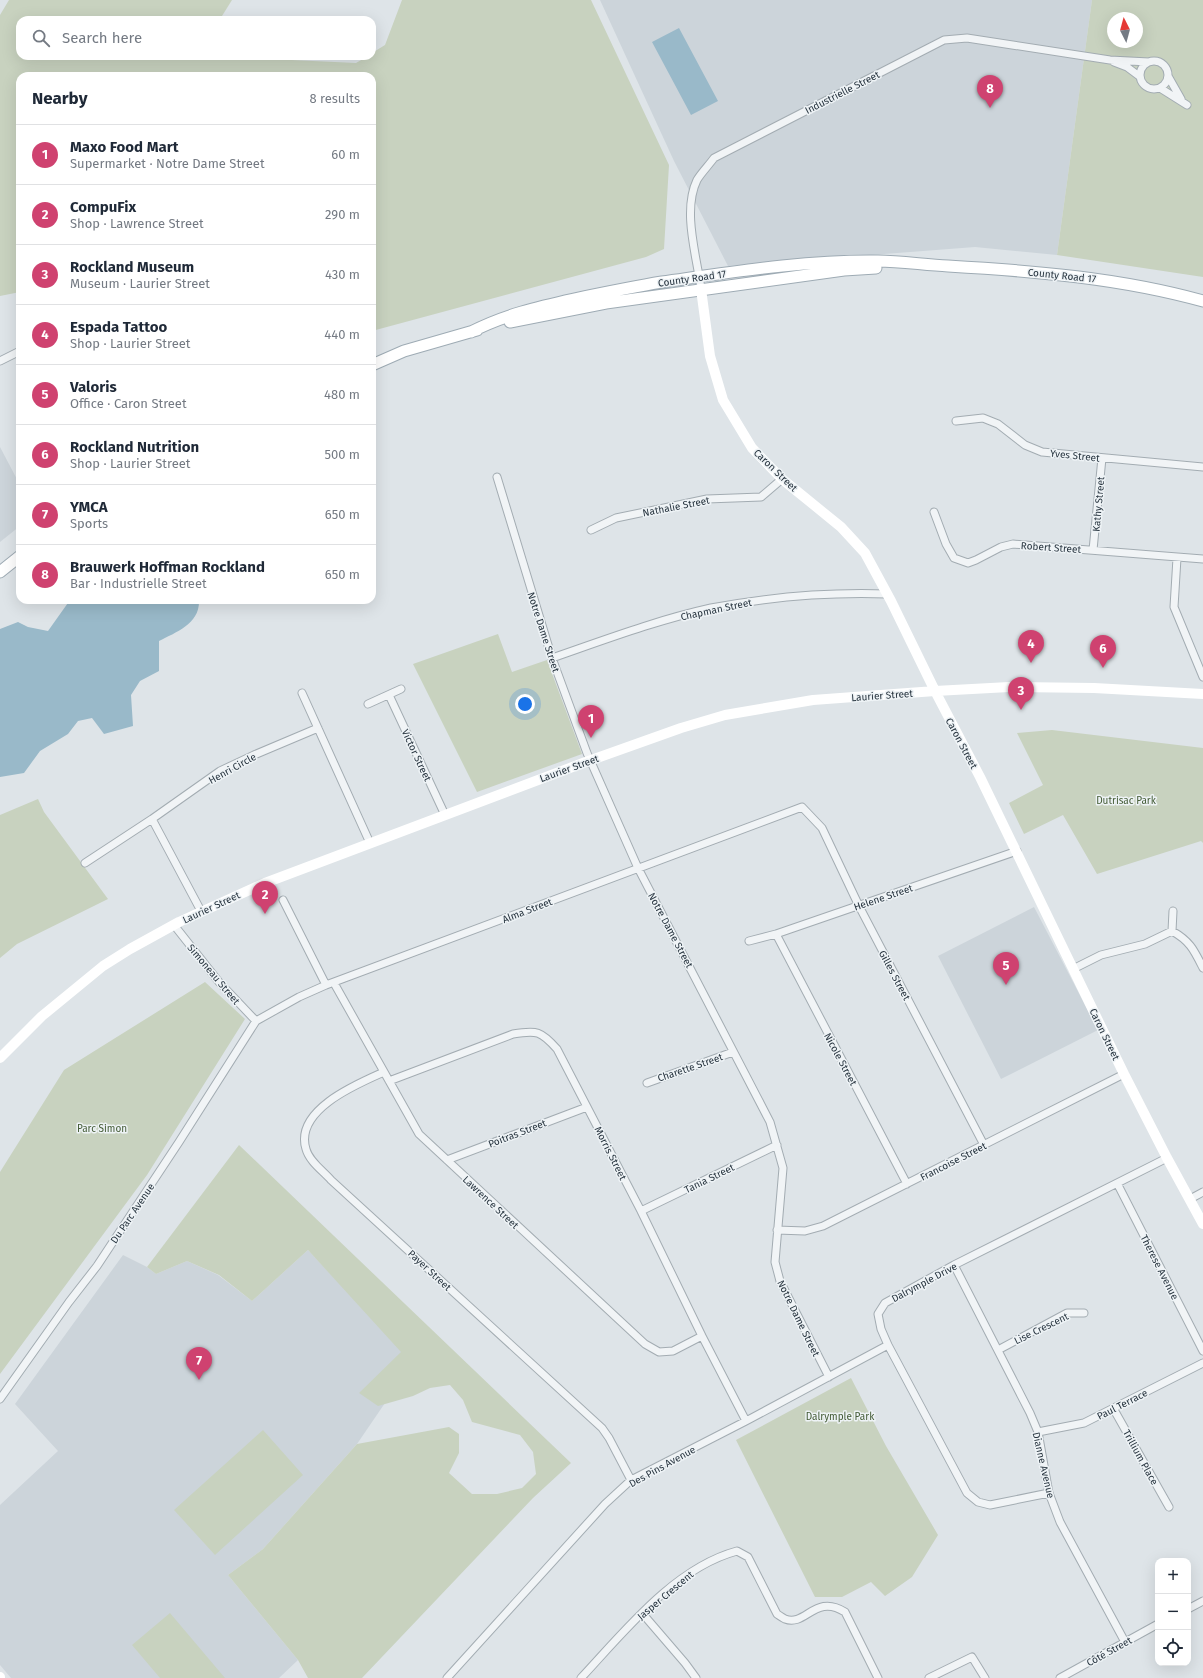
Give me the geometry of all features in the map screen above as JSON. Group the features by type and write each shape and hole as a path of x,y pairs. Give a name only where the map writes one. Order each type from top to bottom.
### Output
{"main road":[{"name":"County Road 17","path":"471,332 496,319 542,306 627,287 699,277 836,262 879,260 1013,270 1118,281 1166,291 1203,301"},
{"name":"County Road 17","path":"376,363 404,352 471,332 606,303 844,270 919,264"},
{"name":"Caron Street","path":"701,289 710,356 723,400 752,448 782,479 841,527 857,543 865,554 887,594 980,777 1124,1074 1203,1224"},
{"path":"0,572 16,559"},
{"name":"Laurier Street","path":"0,1058 47,1013 103,966 130,949 201,911 257,886 445,814 681,728 725,715 813,700 935,691 1009,687 1094,688 1203,694"}],"street":[{"name":"Industrielle Street","path":"701,289 692,229 690,204 697,180 714,158 944,40 968,38 1110,60 1158,62 1162,64 1184,103 1160,88 1147,88 1143,85 1139,76 1127,67 1110,60"},
{"path":"1139,76 1142,67 1149,62"},
{"path":"1160,88 1164,85 1168,76"},
{"path":"0,361 16,353"},
{"name":"Yves Street","path":"956,421 984,418 998,424 1025,445 1042,452 1203,467"},
{"name":"Kathy Street","path":"1093,550 1102,458"},
{"name":"Notre Dame Street","path":"497,477 552,658 590,760 638,868 770,1122 783,1168 775,1262 780,1281 829,1377"},
{"name":"Nathalie Street","path":"590,530 616,518 707,499 761,497 782,479"},
{"name":"Robert Street","path":"934,512 946,544 954,558 968,562 976,560 1001,547 1014,544 1203,559"},
{"path":"1177,558 1174,607 1203,677"},
{"name":"Chapman Street","path":"552,658 638,628 711,609 769,599 858,593 887,594"},
{"path":"368,704 401,689"},
{"path":"302,693 370,843"},
{"name":"Victor Street","path":"389,695 445,814"},
{"name":"Henri Circle","path":"85,863 152,819 220,771 318,728"},
{"name":"Alma Street","path":"256,1022 299,997 326,985 802,808"},
{"name":"Gilles Street","path":"802,808 822,828 859,906 984,1145"},
{"path":"152,819 201,911"},
{"name":"Helene Street","path":"749,941 776,934 1017,852"},
{"path":"283,900 326,985"},
{"path":"1172,931 1173,911"},
{"name":"Simoneau Street","path":"174,925 219,982 256,1022"},
{"path":"1072,969 1101,956 1145,944 1172,931"},
{"path":"1172,931 1184,938 1194,951 1203,968"},
{"name":"Nicole Street","path":"776,934 907,1184"},
{"name":"Lawrence Street","path":"334,983 419,1134 645,1344 659,1352 672,1351 702,1336"},
{"name":"Du Parc Avenue","path":"0,1399 69,1302 97,1266 182,1138 256,1022"},
{"name":"Morris Street","path":"389,1081 513,1034 530,1031 545,1035 557,1049 641,1211 702,1336 746,1421"},
{"name":"Charette Street","path":"648,1083 733,1052"},
{"name":"Payer Street","path":"384,1072 355,1085 325,1104 313,1117 305,1133 306,1149 316,1164 331,1180 602,1428 609,1438 631,1480"},
{"name":"Francoise Street","path":"777,1230 805,1231 823,1226 1124,1074"},
{"name":"Poitras Street","path":"447,1160 587,1107"},
{"name":"Tania Street","path":"641,1211 777,1145"},
{"name":"Dalrymple Drive","path":"1049,1493 990,1506 978,1502 967,1493 888,1345 881,1329 878,1314 885,1302 954,1265 1167,1158"},
{"name":"Therese Avenue","path":"1117,1183 1203,1351"},
{"path":"1190,1199 1203,1192"},
{"name":"Dianne Avenue","path":"954,1265 1030,1412 1038,1432 1049,1493 1060,1522 1124,1642"},
{"name":"Lise Crescent","path":"998,1350 1067,1313 1084,1313"},
{"name":"Des Pins Avenue","path":"446,1678 605,1504 631,1480 746,1421 888,1345"},
{"name":"Paul Terrace","path":"1038,1432 1084,1423 1203,1363"},
{"name":"Trillium Place","path":"1113,1408 1169,1507"},
{"name":"Jasper Crescent","path":"580,1678 642,1613 690,1572 724,1555 737,1551 748,1557 777,1614 786,1620 795,1620 820,1607 829,1605 845,1612 878,1678"},
{"path":"1191,1607 1203,1601"},
{"path":"642,1613 694,1673 696,1678"},
{"name":"Côté Street","path":"1060,1678 1155,1626"},
{"path":"930,1678 972,1657 985,1678"}],"shaded area":[{"path":"600,0 1092,0 1057,255 975,247 728,266 674,161"},
{"path":"0,447 16,477 16,529 0,542"},
{"path":"1034,907 1098,1030 1001,1079 938,956"},
{"path":"308,1250 413,1362 357,1444 263,1549 228,1575 298,1660 279,1678 11,1678 0,1665 0,1505 58,1451 15,1404 123,1255 147,1267 156,1274 187,1261 218,1275 252,1301"}],"green space":[{"path":"9,0 232,0 222,16 16,16 16,60 293,60 356,63 361,60 376,60 376,51 385,45 402,0 591,0 669,165 664,249 646,257 376,330 376,72 16,72 16,293 0,296 0,15"},
{"path":"1092,0 1203,0 1203,277 1057,255"},
{"path":"498,634 512,672 547,660 582,754 477,792 413,664"},
{"name":"Dutrisac Park","path":"1052,730 1203,748 1203,843 1201,841 1097,874 1063,815 1024,834 1009,803 1043,785 1017,733"},
{"path":"38,799 44,812 108,899 17,944 0,958 0,815"},
{"name":"Parc Simon","path":"205,982 245,1019 147,1175 0,1374 0,1172 64,1070"},
{"path":"239,1145 571,1463 533,1498 362,1678 308,1678 298,1660 228,1575 263,1549 357,1444 449,1427 459,1434 459,1453 449,1473 472,1494 497,1494 522,1488 536,1474 533,1452 520,1435 472,1422 463,1400 450,1385 430,1388 413,1396 378,1406 359,1393 401,1352 308,1250 252,1301 219,1275 187,1261 156,1274 147,1267"},
{"name":"Dalrymple Park","path":"851,1378 886,1446 938,1535 912,1577 885,1596 871,1582 842,1597 815,1597 736,1440"},
{"path":"263,1430 303,1475 215,1555 174,1510"},
{"path":"170,1613 225,1678 160,1678 132,1645"}],"water":[{"path":"679,28 718,101 691,115 652,42"},
{"path":"67,604 198,604 196,615 186,626 159,641 159,671 140,681 131,695 133,726 104,734 92,718 78,721 68,734 40,751 24,773 0,777 0,629 18,622 28,627 48,631"}],"place":[{"name":"Brauwerk Hoffman Rockland","path":"990,108"},
{"name":"Espada Tattoo","path":"1031,663"},
{"name":"Rockland Nutrition","path":"1103,668"},
{"name":"Rockland Museum","path":"1021,710"},
{"name":"Maxo Food Mart","path":"591,738"},
{"name":"CompuFix","path":"265,914"},
{"name":"Valoris","path":"1006,985"},
{"name":"YMCA","path":"199,1380"}]}
